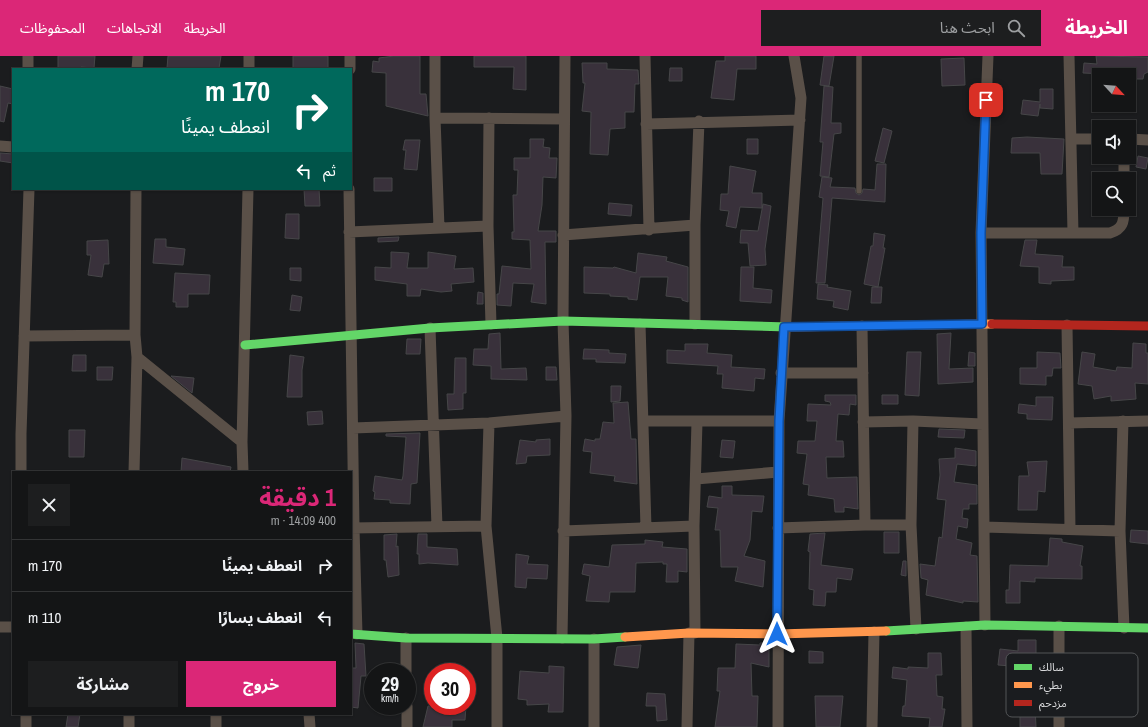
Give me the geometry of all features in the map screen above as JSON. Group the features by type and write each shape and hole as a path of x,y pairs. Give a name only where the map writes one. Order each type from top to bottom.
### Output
{"street":[{"path":"28,56 28,68"},
{"path":"138,56 138,68"},
{"path":"249,56 249,68"},
{"path":"350,56 350,68"},
{"path":"435,56 435,118 439,228"},
{"path":"562,638 566,416 563,321 565,56"},
{"path":"645,56 649,230"},
{"path":"778,727 777,634 779,421 784,327 801,98 794,56"},
{"path":"985,625 981,233 988,56"},
{"path":"1069,56 1073,233"},
{"path":"435,118 564,119"},
{"path":"489,118 488,226 491,324"},
{"path":"646,124 699,121 800,120"},
{"path":"695,324 695,225 699,121"},
{"path":"1072,139 1092,139"},
{"path":"1136,139 1148,140"},
{"path":"0,146 12,147"},
{"path":"21,471 29,190"},
{"path":"134,471 137,357 135,335 136,190"},
{"path":"243,471 242,442 248,190"},
{"path":"349,190 352,336 352,528 354,634 406,638 594,639 692,633 777,634 874,632 985,625 1148,628"},
{"path":"981,233 1110,234 1118,230 1124,222 1124,216"},
{"path":"563,235 649,230 695,225"},
{"path":"349,232 488,226"},
{"path":"245,345 430,328 563,321 784,327 982,324 1148,326"},
{"path":"640,324 646,528"},
{"path":"1067,325 1070,529"},
{"path":"862,326 865,525"},
{"path":"430,328 437,527"},
{"path":"24,336 135,335"},
{"path":"137,357 242,442"},
{"path":"781,373 862,373"},
{"path":"353,428 489,423 566,416"},
{"path":"643,421 779,421"},
{"path":"863,422 913,421 983,424"},
{"path":"913,421 911,525 916,629"},
{"path":"1123,421 1120,530 1124,628"},
{"path":"1069,423 1148,421"},
{"path":"687,727 692,633 698,422"},
{"path":"489,423 486,526 497,638 497,727"},
{"path":"696,479 778,472"},
{"path":"778,528 911,525"},
{"path":"352,528 486,526"},
{"path":"563,531 694,526"},
{"path":"984,527 1120,530"},
{"path":"1059,626 1059,653"},
{"path":"0,627 12,627"},
{"path":"966,627 967,727"},
{"path":"872,727 874,632"},
{"path":"406,638 406,663"},
{"path":"594,639 594,727"},
{"path":"26,715 26,727"},
{"path":"129,715 129,727"},
{"path":"216,715 216,727"},
{"path":"310,715 310,727"},
{"path":"407,715 407,727"}],"lane":[{"path":"859,56 859,191"}],"building":[{"path":"58,56 95,56 94,68 58,68"},
{"path":"168,56 221,56 219,68 167,68"},
{"path":"293,56 328,56 328,68 293,68"},
{"path":"394,56 420,56 420,94 426,94 428,116 386,106 386,73 372,72 373,61 379,62 379,58"},
{"path":"474,56 526,56 526,90 513,89 514,67 474,67"},
{"path":"725,56 756,56 756,69 737,69 734,100 711,98 716,61 725,61"},
{"path":"824,56 834,56 829,86 820,85"},
{"path":"1096,56 1148,57 1148,72 1144,74 1143,79 1136,79 1136,68 1092,68 1092,73 1083,73 1084,63 1097,64"},
{"path":"964,58 965,85 942,86 941,59"},
{"path":"582,63 607,63 607,69 638,70 639,84 635,84 634,112 625,112 625,128 610,129 608,155 590,154 591,112 582,111 585,83 583,83"},
{"path":"670,68 682,68 682,81 669,81"},
{"path":"0,86 12,89 12,104 8,103 4,122 0,121"},
{"path":"824,86 833,87 831,123 841,123 841,133 834,134 829,177 820,176 823,142 820,142"},
{"path":"1040,89 1053,89 1053,109 1040,108 1040,104 1038,116 1021,114 1023,100 1040,102"},
{"path":"883,128 892,131 884,163 875,161"},
{"path":"1027,137 1064,139 1062,174 1041,174 1040,153 1011,153 1012,138"},
{"path":"530,139 544,139 543,147 550,148 549,158 557,158 556,178 543,177 542,205 538,231 556,231 556,242 545,242 546,304 531,302 534,284 513,283 511,306 497,305 497,294 499,294 502,266 531,269 530,240 512,239 512,232 514,232 513,195 517,195 518,170 514,170 514,158 530,158"},
{"path":"747,139 758,139 758,154 747,154"},
{"path":"405,140 420,140 417,170 404,169 406,150 403,150"},
{"path":"0,153 12,154 12,163 0,161"},
{"path":"1138,156 1148,158 1146,169 1136,167"},
{"path":"877,164 886,164 885,202 832,198 825,283 816,283 823,198 819,197 822,177 832,178 830,187 855,188 856,193 859,195 862,193 863,189 875,190"},
{"path":"730,166 756,171 752,193 762,193 762,208 740,207 736,228 726,226 729,211 720,210 721,194 728,194"},
{"path":"374,178 392,178 392,191 374,191"},
{"path":"304,190 319,190 320,206 305,206"},
{"path":"609,203 632,205 631,216 608,214"},
{"path":"763,204 771,206 765,249 766,265 750,266 748,243 740,243 741,230 758,231"},
{"path":"286,214 299,214 299,239 285,238"},
{"path":"874,233 885,235 883,248 885,248 878,287 864,284 871,246 873,246"},
{"path":"399,237 398,241 378,242 378,238"},
{"path":"155,239 166,239 166,247 185,249 183,265 153,263"},
{"path":"108,240 109,264 104,264 102,277 88,275 91,255 87,255 87,241"},
{"path":"1025,240 1037,240 1035,254 1063,256 1062,267 1074,267 1074,280 1051,281 1051,284 1039,283 1039,267 1020,266"},
{"path":"391,252 409,253 407,268 428,268 428,252 456,256 454,269 473,268 474,282 451,284 452,291 441,292 421,289 420,296 407,296 407,284 375,280 375,267 391,268"},
{"path":"638,253 667,257 666,261 688,267 688,302 682,300 682,298 666,296 668,277 640,277 637,300 628,299 628,297 610,296 610,294 584,293 584,267 614,267 636,273"},
{"path":"741,267 754,267 753,288 772,290 771,303 740,301"},
{"path":"290,268 301,268 301,281 290,280"},
{"path":"175,273 210,275 209,294 188,294 188,307 176,307 176,302 173,302"},
{"path":"818,284 851,291 848,310 833,307 834,301 817,299"},
{"path":"872,287 882,287 881,303 871,303"},
{"path":"478,292 483,293 483,304 477,304"},
{"path":"292,295 302,297 300,311 290,310"},
{"path":"500,333 501,369 526,368 527,380 491,379 491,366 473,365 474,349 488,349 489,334"},
{"path":"951,333 949,369 973,368 973,382 938,384 937,334"},
{"path":"407,339 421,339 420,354 406,354"},
{"path":"1133,343 1146,344 1146,353 1148,353 1148,384 1135,383 1136,399 1111,401 1111,396 1094,399 1092,386 1078,384 1082,352 1095,354 1093,367 1116,371 1117,367 1132,368"},
{"path":"685,344 708,344 707,353 732,355 731,367 765,369 764,379 755,378 754,391 722,388 723,374 717,374 718,366 667,363 667,350 685,351"},
{"path":"584,349 609,350 609,353 626,354 625,363 596,362 596,359 583,359"},
{"path":"907,352 921,352 919,396 905,395"},
{"path":"969,352 975,353 975,366 968,366"},
{"path":"1037,352 1060,353 1061,368 1053,368 1052,376 1046,376 1046,385 1020,384 1020,368 1037,368"},
{"path":"73,355 86,355 86,371 72,371"},
{"path":"290,355 304,357 302,370 302,397 287,397"},
{"path":"455,358 466,358 466,393 463,393 463,409 448,410 447,394 454,394"},
{"path":"97,367 113,367 112,380 97,380"},
{"path":"546,367 556,367 557,380 546,380"},
{"path":"171,376 194,378 192,393"},
{"path":"611,386 621,386 620,401 611,402"},
{"path":"825,395 856,395 856,405 850,404 849,415 838,414 836,441 843,441 844,457 826,457 827,478 857,477 858,509 844,507 844,512 835,512 834,499 808,495 809,485 803,484 807,454 797,453 798,441 815,441 817,421 807,421 808,404 831,405 830,402 825,401"},
{"path":"882,395 898,395 898,404 882,404"},
{"path":"1036,397 1053,397 1052,420 1027,419 1027,414 1018,413 1019,404 1036,406"},
{"path":"628,402 631,439 636,439 637,484 614,481 615,476 590,473 592,452 583,451 585,439 595,441 595,439 600,439 603,422 614,423 613,403"},
{"path":"322,411 323,424 308,425 307,412"},
{"path":"939,429 965,430 964,438 938,437"},
{"path":"69,430 85,430 84,457 69,457"},
{"path":"420,433 417,483 411,484 410,504 390,503 390,500 374,499 375,492 373,491 375,476 402,480 403,476 406,437 386,436 386,434"},
{"path":"550,439 550,455 527,456 526,463 516,464 520,440 536,442 536,440"},
{"path":"722,440 735,441 733,458 720,457"},
{"path":"955,448 976,451 976,466 957,464 954,482 977,485 977,504 969,504 969,509 963,509 962,518 968,519 967,528 958,526 956,539 972,543 970,555 977,556 978,602 963,601 963,603 926,595 928,580 921,578 920,564 935,566 939,537 942,538 946,500 937,499 940,475 939,459 955,458"},
{"path":"182,458 231,467 230,471 181,471"},
{"path":"1047,461 1045,492 1038,491 1037,510 1018,510 1019,476 1029,476 1027,462"},
{"path":"722,486 732,486 732,495 764,496 762,512 752,511 750,540 744,556 765,561 763,587 735,581 738,567 721,567 720,530 715,530 718,508 707,507 709,496 722,498"},
{"path":"1131,530 1148,531 1148,544 1130,542"},
{"path":"884,532 899,532 899,553 884,553"},
{"path":"825,533 821,565 853,569 851,580 837,578 836,592 826,592 825,606 813,605 814,590 809,589 810,552 808,551 810,534"},
{"path":"397,534 396,547 398,546 399,575 388,577 386,560 384,560 384,535"},
{"path":"418,534 427,534 427,547 457,549 458,565 428,563 419,564 419,554 417,554"},
{"path":"1050,538 1062,539 1062,542 1083,546 1080,566 1082,566 1082,579 1035,578 1035,582 1020,581 1020,603 1006,603 1006,590 1009,590 1010,565 1048,566"},
{"path":"645,540 663,542 662,547 687,549 687,572 678,571 678,582 666,582 667,564 663,564 663,562 636,563 635,592 610,592 609,602 586,601 590,576 582,574 584,564 609,567 612,545 645,544"},
{"path":"516,554 529,556 527,564 548,565 547,579 527,578 526,588 515,587"},
{"path":"903,561 906,561 906,576 901,575"},
{"path":"1018,640 1036,640 1036,653 1006,653 1006,666 998,665 1000,649 1018,651"},
{"path":"355,643 364,644 364,676 361,676 358,708 352,707 352,668 356,668"},
{"path":"760,643 769,643 769,667 751,663 752,696 758,696 757,727 715,727 720,691 717,691 718,668 735,668 736,644 760,645"},
{"path":"641,645 638,668 614,665 617,647"},
{"path":"809,651 823,652 823,663 809,663"},
{"path":"928,653 941,653 942,675 936,675 937,696 943,697 942,709 945,709 942,727 929,727 930,718 902,716 903,706 905,706 907,680 892,678 893,667 908,669 908,667 928,668"},
{"path":"549,666 564,667 563,712 548,712 549,704 527,705 527,700 518,699 520,671 549,673"},
{"path":"647,693 665,694 667,720 657,721 656,706 646,706"},
{"path":"815,696 843,696 840,727 816,727"},
{"path":"68,715 80,715 78,727 66,727"},
{"path":"426,715 465,715 465,720 452,720 452,727 423,727"},
{"path":"1020,717 1036,717 1036,727 1020,727"}],"traffic: fast":[{"path":"245,345 430,328 563,321 788,327"},
{"path":"886,631 985,625 1148,628"},
{"path":"352,634 406,638 594,639 625,637"}],"traffic: slow":[{"path":"788,327 992,324"},
{"path":"625,637 689,633 777,634 886,631"}],"traffic: jam":[{"path":"992,324 1148,326"}],"route":[{"path":"777,634 779,421 784,327 982,324 981,233 986,100"}]}
